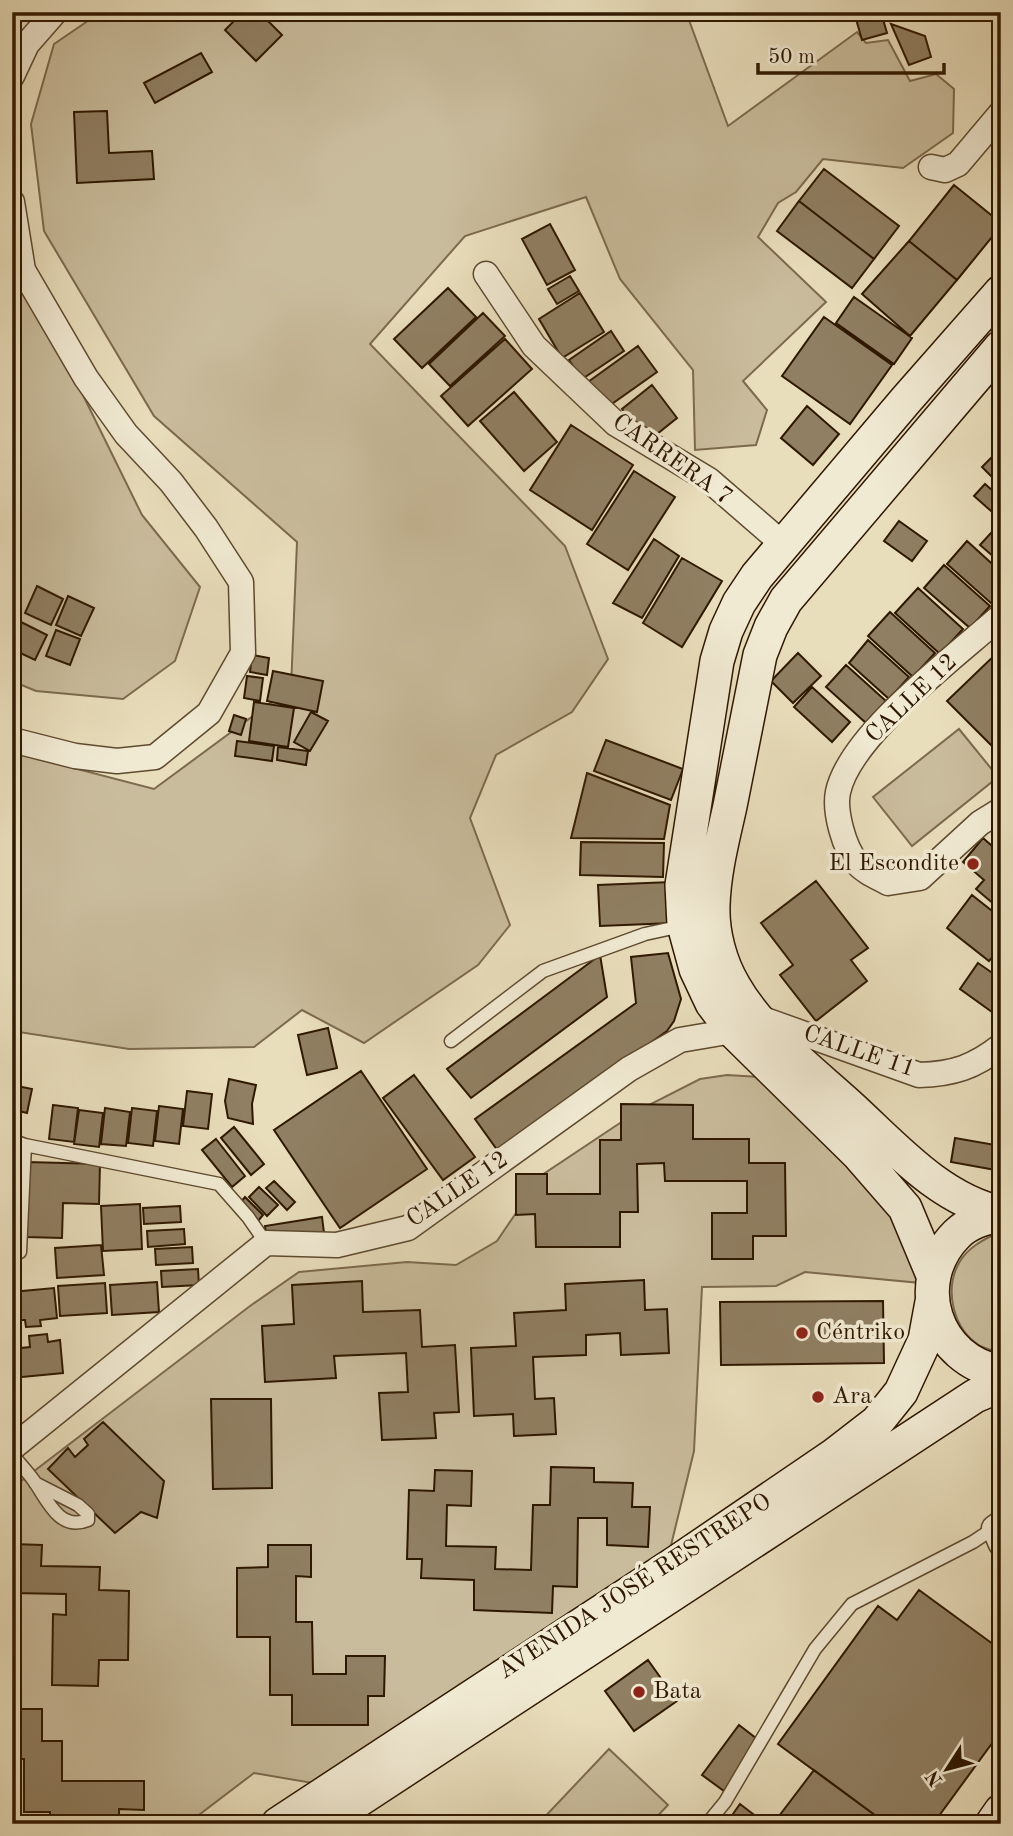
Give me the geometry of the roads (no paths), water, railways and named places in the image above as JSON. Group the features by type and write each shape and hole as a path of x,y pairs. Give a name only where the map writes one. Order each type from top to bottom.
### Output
{"main road":[{"path":"1001,292 783,544 739,603 726,631 717,661 682,885 684,925 695,969 712,1003 796,1058 913,1165 945,1189 978,1208 1001,1213"},
{"path":"1001,347 786,600 771,627 760,655 717,869 713,907 718,948 744,1023 905,1208 933,1289 938,1324 950,1344 967,1360 1001,1373"},
{"name":"AVENIDA JOSÉ RESTREPO","path":"278,1824 677,1562 877,1422 901,1392 925,1340 933,1289 943,1252 958,1233 979,1219 1001,1213"},
{"name":"AVENIDA JOSÉ RESTREPO","path":"322,1824 975,1396 1001,1385"}],"street":[{"path":"12,76 27,44 55,12"},
{"path":"931,167 945,170 958,164 1001,113"},
{"path":"12,202 23,270 86,378 126,434 171,482 206,527 241,582 243,653 209,713 155,757 117,761 75,756 12,740"},
{"name":"CARRERA 7","path":"486,274 534,346 616,424 709,480 783,544"},
{"name":"CALLE 12","path":"1001,616 891,713 854,755 838,792 837,821 857,864 888,883 920,878 980,823 1001,810"},
{"name":"CALLE 11","path":"744,1023 919,1075 946,1074 981,1062 1001,1046"},
{"name":"CALLE 12","path":"266,1243 337,1245 408,1228 629,1069 680,1040 744,1023"},
{"path":"12,1448 266,1243"}],"lane":[{"path":"451,1041 543,971 645,934 684,925"},
{"path":"12,1140 25,1145 219,1184 248,1217 266,1243"},
{"path":"12,1252 20,1252 25,1145"},
{"path":"12,1454 35,1483"},
{"path":"707,1824 725,1802 815,1649 852,1604 998,1532"}],"place":[{"name":"El Escondite","path":"973,864"},
{"name":"Céntriko","path":"802,1333"},
{"name":"Ara","path":"818,1397"},
{"name":"Bata","path":"639,1692"}]}
